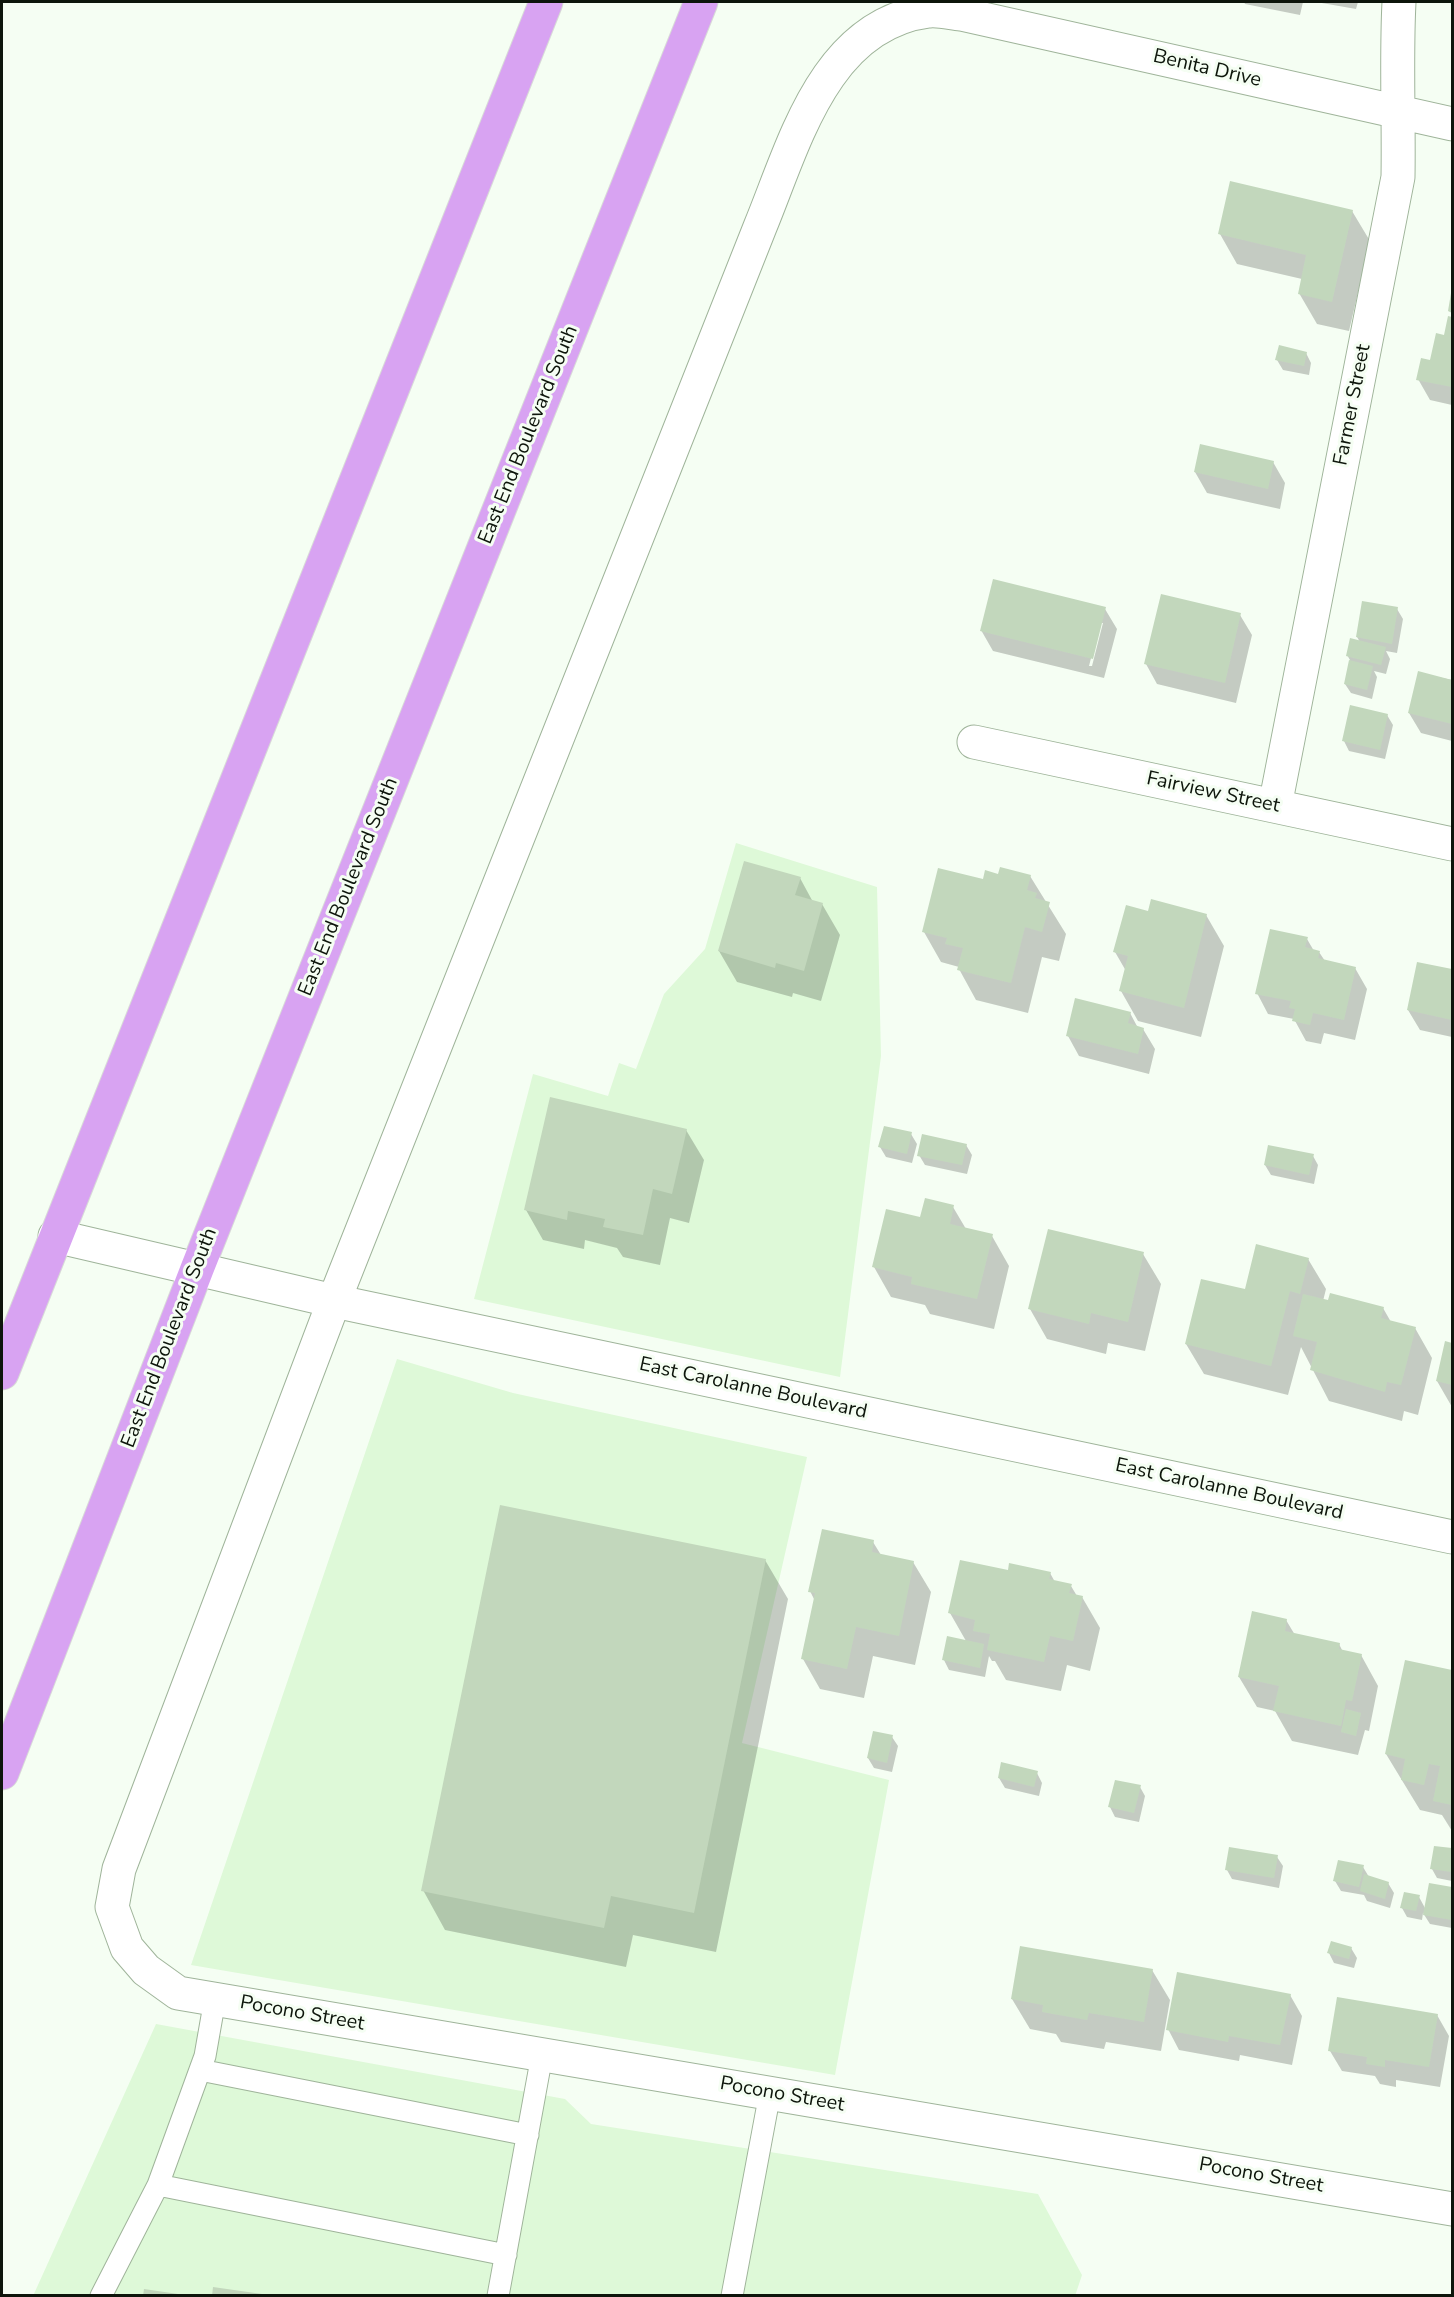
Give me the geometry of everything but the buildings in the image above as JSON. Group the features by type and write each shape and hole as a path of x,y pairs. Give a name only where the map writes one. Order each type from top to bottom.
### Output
{"highway":[{"path":"2,1373 546,2"},
{"name":"East End Boulevard South","path":"2,1773 197,1269 701,2"}],"street":[{"name":"Farmer Street","path":"1275,806 1398,177 1399,112 1396,50 1399,2"},
{"name":"Benita Drive","path":"334,1301 703,368 804,120 830,73 847,52 875,31 901,18 930,11 961,14 1452,124"},
{"name":"Fairview Street","path":"974,742 1452,844"},
{"name":"East Carolanne Boulevard","path":"55,1236 334,1301 1452,1537"},
{"name":"Pocono Street","path":"334,1301 119,1869 112,1906 127,1948 146,1971 178,1993 1452,2209"}],"lane":[{"path":"100,2295 158,2185 205,2056 215,1999"},
{"path":"498,2295 542,2055"},
{"path":"200,2070 528,2134"},
{"path":"732,2295 770,2093"},
{"path":"158,2185 506,2254"}],"shaded area":[{"path":"736,843 877,887 881,1056 840,1377 474,1299 533,1074 608,1096 619,1063 636,1069 664,994 705,949"},
{"path":"397,1359 513,1393 807,1457 742,1743 889,1780 835,2075 191,1965"},
{"path":"156,2024 565,2099 591,2124 1038,2194 1082,2275 1075,2296 33,2296"}]}
